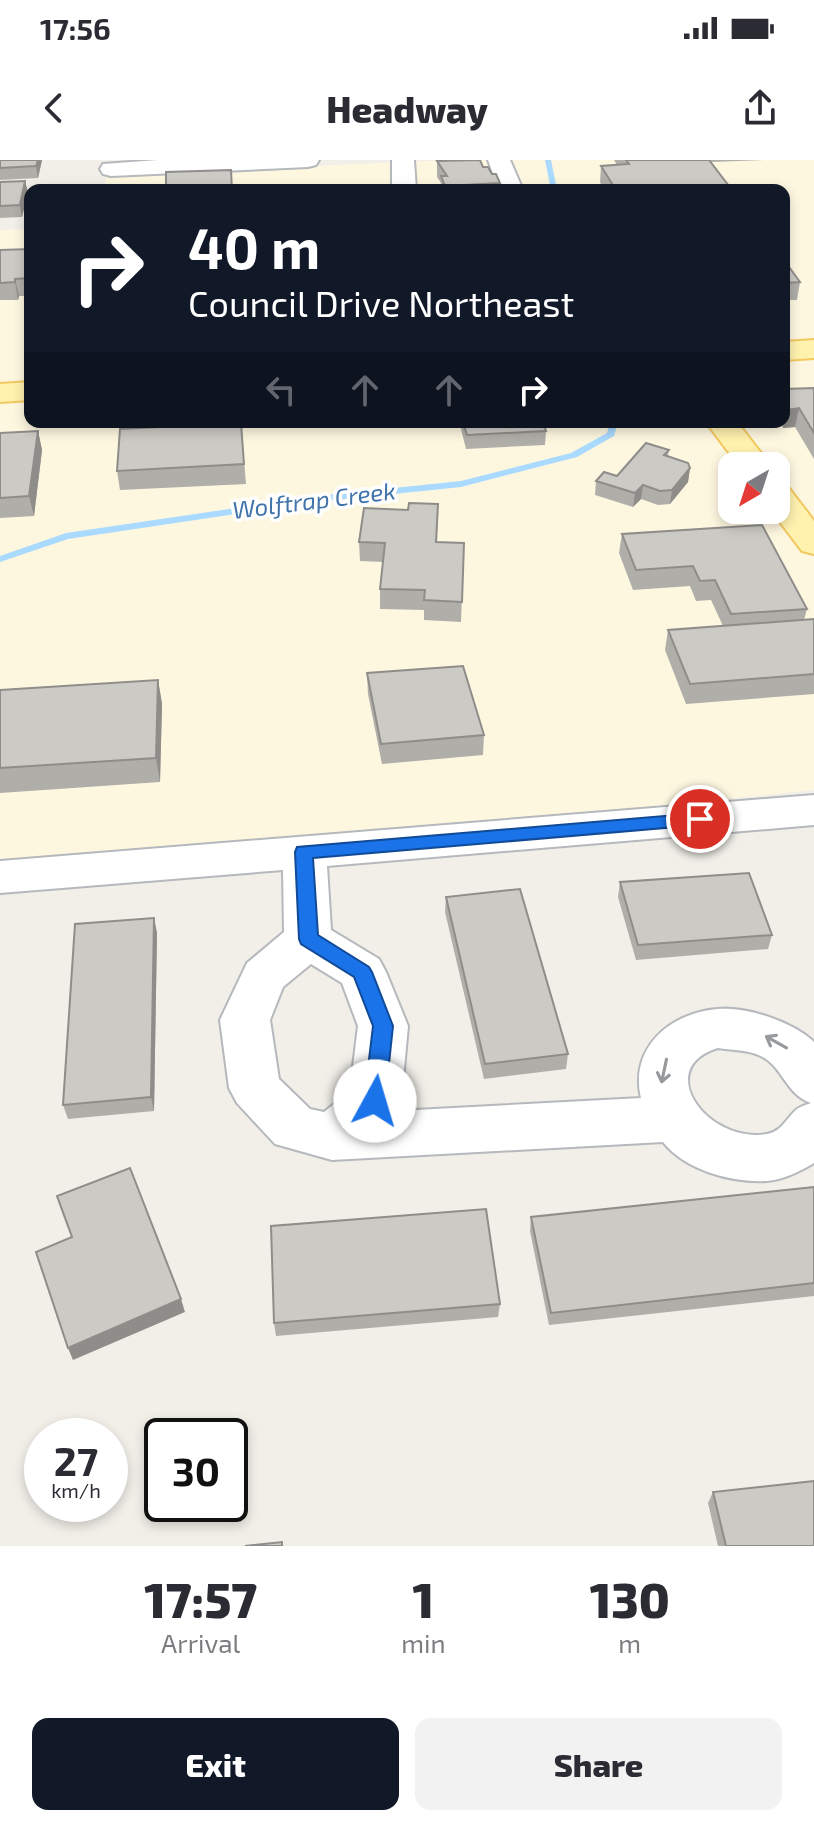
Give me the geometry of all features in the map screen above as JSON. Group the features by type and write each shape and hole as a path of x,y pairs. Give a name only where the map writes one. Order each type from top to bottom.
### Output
{"main road":[{"path":"790,351 814,349"},
{"path":"0,393 24,391"},
{"path":"726,428 744,452"},
{"path":"790,512 814,544"}],"street":[{"path":"109,173 270,171 308,160"},
{"path":"403,160 404,184"},
{"path":"499,160 509,184"},
{"path":"0,877 814,810"},
{"path":"304,852 308,939"},
{"path":"308,939 264,976 245,1020 255,1088 294,1128 332,1137 673,1119"},
{"path":"308,939 362,972 383,1026 375,1101 332,1137"},
{"path":"814,1083 807,1069 791,1051 769,1037 746,1030 721,1028 699,1033 680,1043 667,1059 661,1078 663,1099 673,1119 692,1138 717,1152 745,1159 772,1157 795,1147 814,1125"}],"shaded area":[{"path":"451,160 814,160 814,790 154,858 0,867 0,230 24,229 24,428 790,428 790,184 105,184 106,175"}],"building":[{"path":"0,160 38,160 36,166 0,168"},
{"path":"480,160 483,167 496,174 500,183 444,184 441,176 447,176 437,161"},
{"path":"626,160 709,160 727,184 612,184 601,166 629,164"},
{"path":"231,170 232,184 166,184 166,172"},
{"path":"25,181 20,205 0,206 0,182"},
{"path":"24,249 24,278 0,283 0,250"},
{"path":"790,268 800,282 790,283"},
{"path":"814,388 814,433 799,408 790,410 790,389"},
{"path":"241,428 244,464 117,471 120,429"},
{"path":"465,428 545,428 546,431 467,435"},
{"path":"38,431 29,496 0,498 0,433"},
{"path":"646,443 669,450 664,455 688,463 690,468 672,490 660,491 643,485 635,493 596,481 604,472 617,476"},
{"path":"409,503 438,504 436,542 464,543 462,602 424,600 425,590 380,589 385,543 359,542 364,508 408,510"},
{"path":"762,525 807,609 731,614 715,580 700,581 693,566 636,570 622,534"},
{"path":"814,619 814,674 690,684 668,630"},
{"path":"463,666 484,735 381,744 367,673"},
{"path":"158,680 156,758 0,768 0,690"},
{"path":"749,873 772,935 638,945 620,882"},
{"path":"520,889 568,1054 485,1064 446,897"},
{"path":"154,918 151,1097 63,1105 75,924"},
{"path":"130,1168 181,1299 68,1348 36,1252 72,1237 57,1196"},
{"path":"814,1187 814,1283 551,1313 531,1217"},
{"path":"486,1209 500,1304 274,1323 271,1226"},
{"path":"814,1481 814,1546 726,1546 713,1492"},
{"path":"282,1542 282,1546 245,1546"}],"waterway":[{"name":"Wolftrap Creek","path":"548,160 553,184"},
{"name":"Wolftrap Creek","path":"0,559 66,536 317,499 461,484 574,455 611,434 612,428"}],"route":[{"path":"375,1101 383,1026 362,972 308,939 304,852 700,819"}]}
